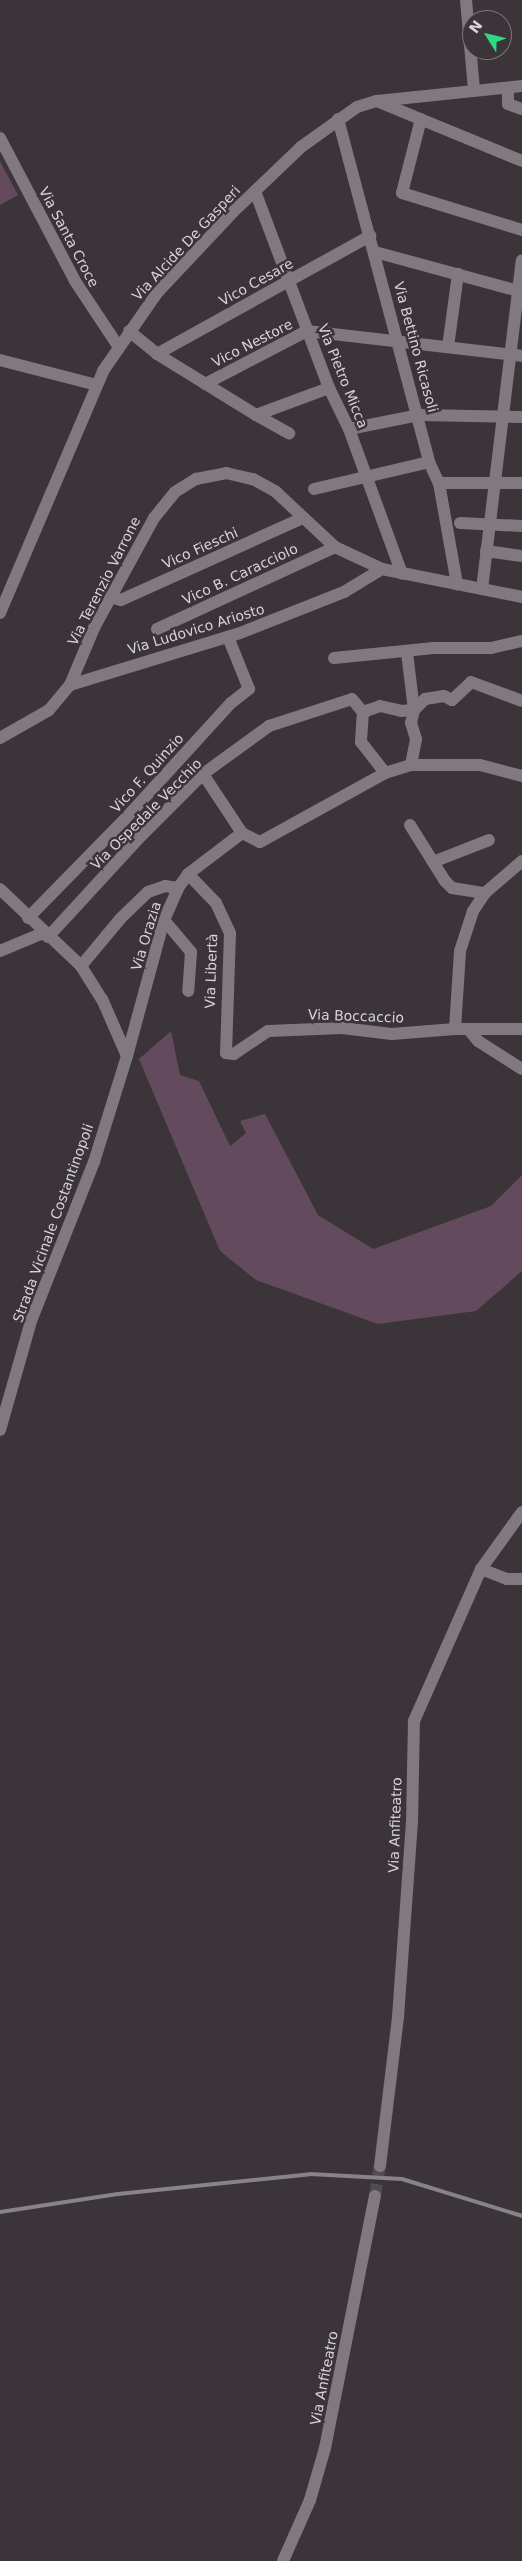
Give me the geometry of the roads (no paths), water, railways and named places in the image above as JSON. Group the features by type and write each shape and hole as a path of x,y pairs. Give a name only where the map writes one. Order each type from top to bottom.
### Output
{"street":[{"path":"466,0 474,90"},
{"name":"Via Alcide De Gasperi","path":"0,613 97,385 118,346 156,293 254,191 301,147 338,118 357,107 376,101 522,86"},
{"path":"508,88 508,104 522,109"},
{"path":"376,101 522,161"},
{"name":"Via Bettino Ricasoli","path":"338,118 399,342 429,462 439,483 457,584"},
{"path":"421,119 402,193 522,230"},
{"name":"Via Santa Croce","path":"0,138 75,281 118,346"},
{"name":"Via Pietro Micca","path":"254,191 329,388 349,429 402,574"},
{"name":"Vico Cesare","path":"156,354 370,236"},
{"path":"374,252 520,291"},
{"path":"482,589 503,417 516,355 522,260"},
{"path":"448,347 458,274"},
{"path":"129,331 156,354 289,434"},
{"name":"Vico Nestore","path":"205,384 307,331 516,355"},
{"path":"0,360 97,385"},
{"path":"256,415 329,388"},
{"path":"349,429 418,415 522,417"},
{"path":"314,489 366,475 429,462"},
{"name":"Via Terenzio Varrone","path":"0,738 49,710 70,685 110,597 159,511 175,492 196,479 226,474 253,479 276,492 335,547 382,569 522,597"},
{"path":"439,483 522,483"},
{"name":"Vico Fieschi","path":"110,597 121,600 302,518"},
{"path":"460,523 522,526"},
{"name":"Vico B. Caracciolo","path":"157,629 335,547"},
{"path":"486,551 522,556"},
{"name":"Via Ludovico Ariosto","path":"70,685 228,637 344,592 382,569"},
{"name":"Vico F. Quinzio","path":"28,918 125,820 231,703 249,689 228,637"},
{"path":"334,658 491,648 522,641"},
{"path":"407,652 414,710 411,723 416,739 411,765"},
{"path":"385,773 361,742 363,712 380,706 401,711 414,710 425,699 444,696 452,700 471,682 522,701"},
{"name":"Via Ospedale Vecchio","path":"46,935 203,774 269,726 352,698 363,712"},
{"path":"203,774 242,833 260,842 385,773 411,765 480,765 522,776"},
{"path":"410,825 452,888 485,893"},
{"name":"Via Orazia","path":"127,1056 164,920 178,888 188,874 242,833"},
{"path":"433,862 489,840"},
{"path":"522,861 477,902 463,936 456,982 461,1029 522,1069"},
{"name":"Via Libertà","path":"188,874 216,903 230,933 226,1053"},
{"path":"81,966 121,918 148,892 165,886 178,888"},
{"path":"0,889 28,918 81,966 102,999 127,1056"},
{"path":"164,920 191,952 188,991"},
{"path":"0,951 46,935"},
{"name":"Via Boccaccio","path":"226,1053 234,1054 268,1030 342,1028 392,1034 461,1029 522,1030"},
{"name":"Strada Vicinale Costantinopoli","path":"0,1430 31,1321 94,1162 127,1056"},
{"name":"Via Anfiteatro","path":"380,2166 398,2017 412,1823 414,1721 481,1569 522,1512"},
{"path":"481,1569 507,1579 522,1579"},
{"name":"Via Anfiteatro","path":"283,2561 310,2500 325,2448 375,2196"}],"tunnel":[{"path":"375,2196 380,2166"}],"railway":[{"path":"0,2212 118,2194 310,2174 402,2179 522,2216"}]}
